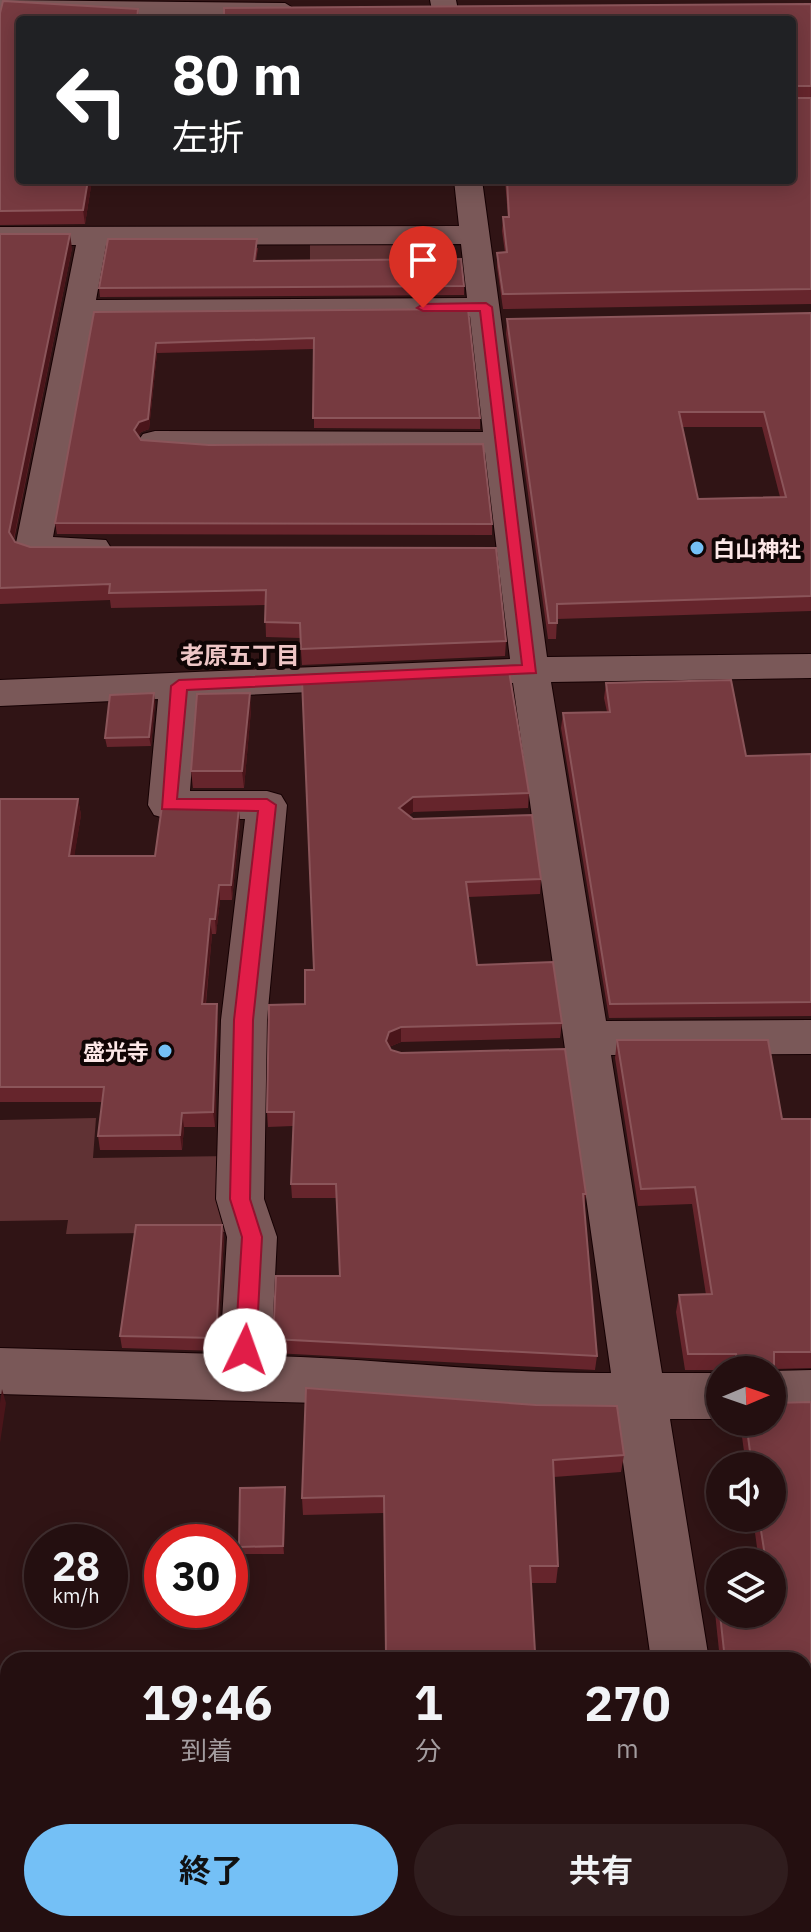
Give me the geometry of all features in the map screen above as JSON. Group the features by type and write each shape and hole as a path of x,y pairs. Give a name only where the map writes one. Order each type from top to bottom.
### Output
{"street":[{"path":"0,3 302,10"},
{"path":"414,10 477,10"},
{"path":"469,184 475,235 498,317 503,442 501,549 530,670 679,1652"},
{"path":"0,236 475,235"},
{"path":"93,236 33,548 126,548"},
{"path":"79,310 498,317"},
{"path":"155,441 503,442"},
{"path":"0,693 530,670 811,666"},
{"path":"179,686 168,805 267,805 244,1020 240,1199 252,1237 244,1378"},
{"path":"587,1038 811,1037"},
{"path":"0,1371 355,1381 534,1397 706,1397"},
{"path":"786,1394 811,1393"}],"shaded area":[{"path":"454,243 455,264 310,265 310,245"},
{"path":"96,1118 93,1158 230,1156 226,1232 66,1234 68,1220 0,1221 0,1120"}],"building":[{"path":"3,1 138,9 137,16 16,16 16,184 87,184 83,210 0,211 0,13"},
{"path":"811,4 811,86 796,86 796,16 224,16 224,8"},
{"path":"796,98 811,98 811,289 503,294 497,253 507,252 503,217 509,217 507,184 796,184"},
{"path":"0,234 70,234 9,532 15,542 30,547 496,548 506,641 301,649 300,623 265,622 266,590 109,593 110,584 0,588"},
{"path":"108,239 257,239 254,261 461,259 464,286 99,288"},
{"path":"468,309 480,418 313,418 314,338 156,343 148,419 139,422 134,430 141,440 209,445 483,444 492,524 55,523 94,312"},
{"path":"811,313 811,596 557,604 557,623 549,623 507,319","holes":["679,412 764,412 786,497 698,499"]},
{"path":"509,671 529,793 413,797 399,808 413,819 532,815 541,879 466,882 477,965 553,962 562,1023 401,1027 389,1032 386,1041 391,1050 401,1053 565,1049 586,1194 583,1194 597,1356 273,1339 276,1276 340,1276 336,1184 291,1184 294,1112 267,1112 269,1005 305,1004 305,970 314,970 302,680"},
{"path":"731,680 746,756 811,754 811,1002 610,1004 563,713 610,712 606,683"},
{"path":"154,693 149,737 105,738 110,695"},
{"path":"250,693 242,771 191,771 197,694"},
{"path":"0,799 78,799 69,856 155,856 162,806 239,807 231,885 219,885 215,919 210,919 202,1004 217,1004 213,1112 182,1113 180,1135 98,1136 104,1087 0,1087"},
{"path":"617,1040 768,1040 782,1119 811,1119 811,1352 774,1352 774,1356 688,1354 679,1295 712,1294 695,1187 641,1189"},
{"path":"136,1225 222,1225 216,1338 120,1336"},
{"path":"306,1388 536,1405 617,1406 624,1455 553,1460 558,1566 530,1566 535,1652 386,1652 384,1496 302,1498"},
{"path":"811,1402 811,1652 724,1652 722,1628 786,1628 786,1548 764,1548 761,1532 786,1532 786,1452 750,1452 748,1436 786,1436 786,1403"},
{"path":"285,1487 283,1546 248,1547 248,1524 239,1524 240,1488"}],"place":[{"name":"白山神社","path":"697,548"},
{"name":"盛光寺","path":"165,1051"}],"district":[{"name":"老原五丁目","path":"240,655"}],"route":[{"path":"245,1350 252,1237 240,1199 244,1020 267,805 168,805 179,686 530,670 486,307 423,308"}]}
